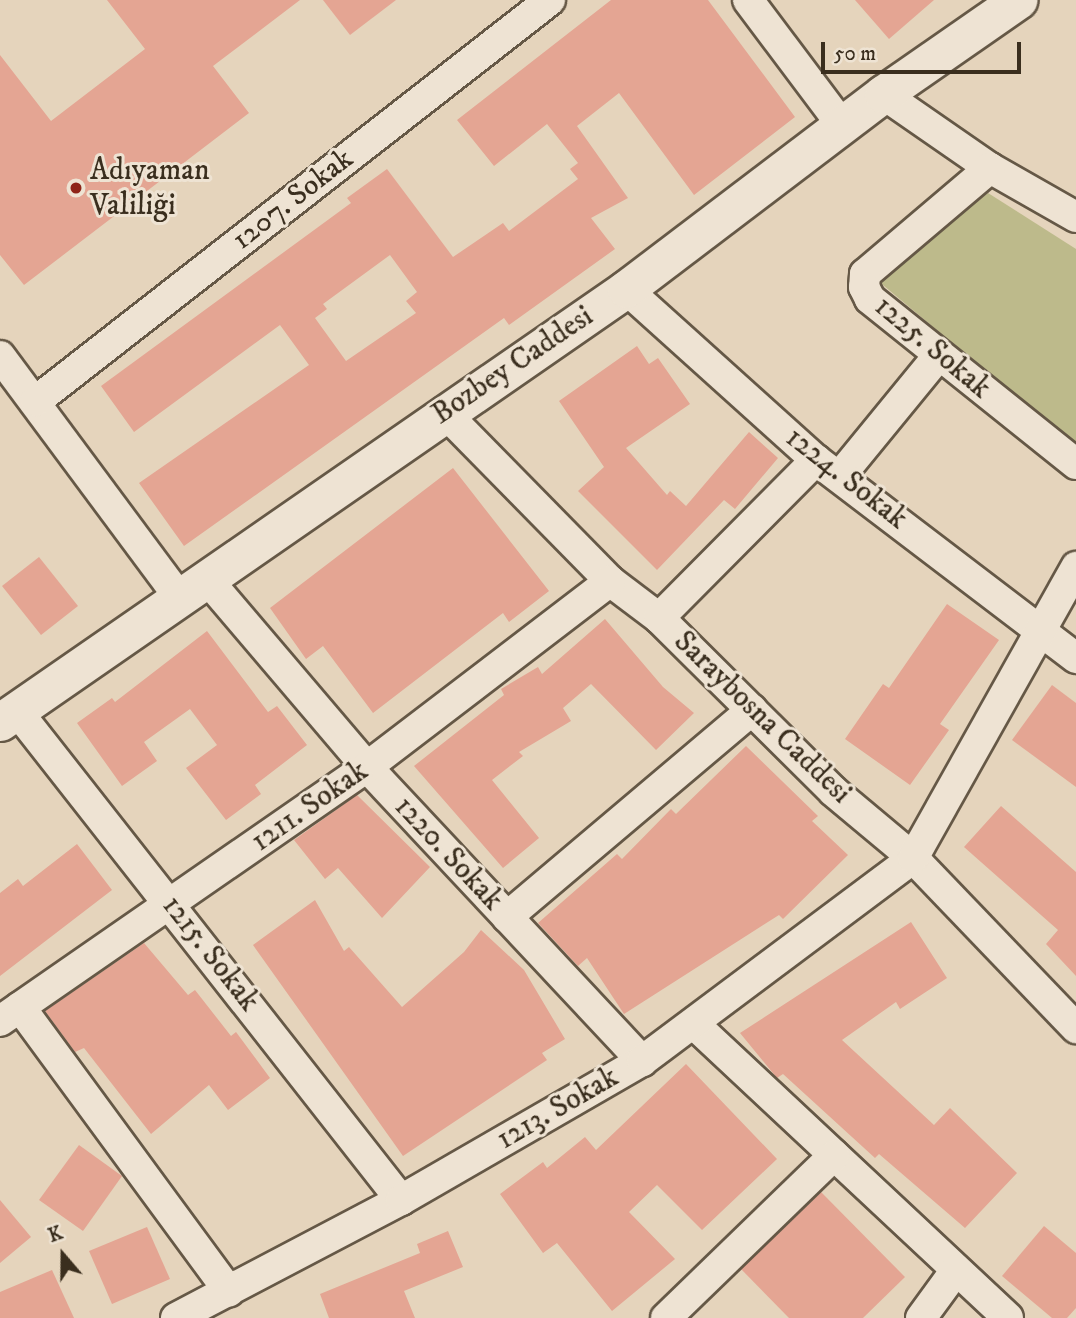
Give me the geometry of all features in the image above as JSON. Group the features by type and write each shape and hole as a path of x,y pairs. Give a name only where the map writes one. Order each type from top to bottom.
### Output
{"street":[{"name":"1207. Sokak","path":"36,401 550,0"},
{"path":"748,0 842,125"},
{"name":"Bozbey Caddesi","path":"8,716 444,412 626,289 883,94 1018,0"},
{"path":"883,94 990,168 1076,217"},
{"name":"1225. Sokak","path":"990,168 865,274 870,299 1076,464"},
{"name":"1224. Sokak","path":"626,289 828,468 1043,630 1076,658"},
{"path":"659,618 828,468 939,355"},
{"name":"1220. Sokak","path":"0,356 192,587 367,766 642,1061"},
{"name":"Saraybosna Caddesi","path":"444,412 610,581 659,618 833,790 913,858 1076,1028"},
{"path":"913,858 1076,567"},
{"name":"1211. Sokak","path":"10,1014 367,766 610,581"},
{"path":"507,917 751,710"},
{"name":"1215. Sokak","path":"8,716 172,904 401,1200"},
{"name":"1213. Sokak","path":"176,1318 401,1200 642,1061 913,858"},
{"path":"10,1014 229,1291"},
{"path":"694,1024 1008,1318"},
{"path":"667,1318 834,1155"},
{"path":"920,1318 956,1270"}],"shaded area":[{"path":"988,193 1076,249 1076,447 877,280"}],"building":[{"name":"Adıyaman Valiliği","path":"107,0 300,0 213,66 249,113 24,285 0,255 0,55 51,121 145,49"},
{"path":"323,0 396,0 350,35"},
{"path":"611,0 708,0 795,117 694,195 619,93 577,126 628,198 591,218 615,249 509,325 504,318 184,546 139,483 309,365 280,325 134,432 101,386 351,203 347,198 387,169 453,257 503,223 509,231 578,179 570,169 578,163 547,124 494,166 457,120","holes":["390,255 417,292 406,301 416,313 346,361 315,318 327,309 323,304"]},
{"path":"855,0 934,0 889,39"},
{"path":"637,346 649,364 658,358 690,404 626,448 667,495 670,491 686,506 749,432 778,458 735,509 724,500 657,570 578,491 604,467 559,401"},
{"path":"453,468 549,591 509,622 503,613 373,713 323,646 306,659 270,608"},
{"path":"39,557 78,606 41,635 2,586"},
{"path":"947,604 999,640 940,724 949,730 910,785 845,739 883,684 889,688"},
{"path":"605,619 663,687 694,713 656,750 591,684 563,708 571,721 519,752 523,756 492,780 539,838 503,868 414,766 504,695 501,689 538,667 542,674"},
{"path":"207,631 268,712 277,706 307,745 255,785 261,794 226,820 186,768 217,745 190,709 144,742 157,761 122,786 77,723 112,698 115,702"},
{"path":"1052,685 1076,703 1076,787 1012,740"},
{"path":"746,746 818,816 812,821 848,855 783,919 779,915 624,1014 587,958 578,966 538,923 617,854 622,859 671,809 676,814"},
{"path":"357,795 430,867 382,918 338,868 325,879 294,840"},
{"path":"1001,806 1076,872 1076,976 1046,944 1058,930 964,847"},
{"path":"77,844 112,890 0,976 0,893 18,879 23,886"},
{"path":"315,900 344,951 349,947 402,1007 464,952 481,930 524,970 565,1039 542,1053 547,1060 403,1156 253,945"},
{"path":"911,922 947,978 900,1009 896,1002 842,1040 934,1125 950,1108 1017,1173 965,1228 879,1154 875,1158 783,1074 777,1078 740,1033"},
{"path":"144,943 188,995 195,990 231,1036 236,1032 270,1078 228,1110 209,1085 151,1134 84,1048 75,1052 45,1011"},
{"path":"686,1064 777,1159 702,1230 657,1185 629,1212 675,1259 612,1311 557,1243 543,1253 500,1194 543,1162 547,1168 585,1137 596,1150"},
{"path":"79,1145 122,1176 83,1231 39,1200"},
{"path":"821,1192 905,1277 863,1318 789,1318 741,1269"},
{"path":"0,1200 31,1237 0,1263"},
{"path":"1044,1226 1076,1253 1076,1308 1067,1318 1052,1318 1002,1276"},
{"path":"147,1227 170,1279 112,1304 89,1251"},
{"path":"448,1231 463,1267 404,1291 415,1318 329,1318 320,1294 420,1253 417,1244"},
{"path":"52,1270 74,1318 0,1318 0,1292"}],"place":[{"name":"Adıyaman Valiliği","path":"76,188"}]}
